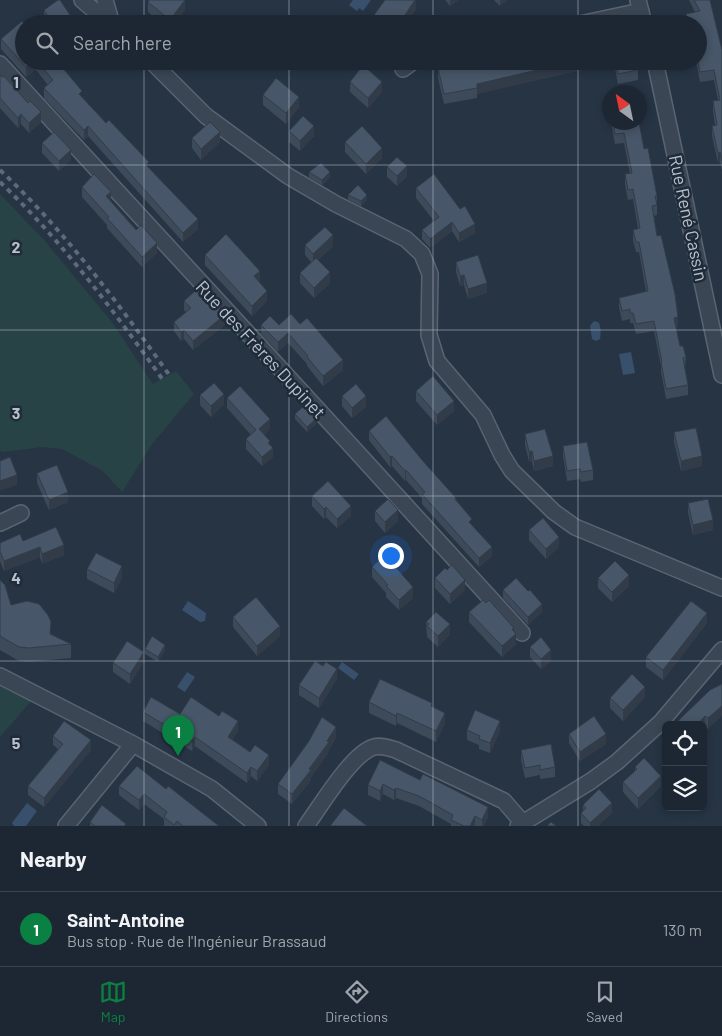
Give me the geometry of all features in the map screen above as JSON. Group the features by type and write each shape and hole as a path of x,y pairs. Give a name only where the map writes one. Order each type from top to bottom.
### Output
{"street":[{"path":"82,0 100,15"},
{"path":"105,0 110,15"},
{"path":"626,15 641,12"},
{"name":"Rue des Frères Dupinet","path":"0,64 522,633"},
{"path":"160,70 206,116 288,176 336,204 406,239 422,254 430,274 429,335 437,361 484,415 502,455 512,471 554,512 575,527 722,588"},
{"name":"Rue René Cassin","path":"657,70 722,375"},
{"path":"0,523 21,514"},
{"path":"306,826 352,762 362,752 374,747 396,750 504,801 520,824 591,781 617,762 660,723 722,650"},
{"path":"0,676 133,744 212,789 258,826"},
{"path":"66,826 133,744"}],"green space":[{"path":"0,194 44,240 112,322 153,384 176,371 194,394 152,444 122,492 103,471 62,449 42,447 0,451"},
{"path":"0,686 31,701 0,737"}],"water":[{"path":"353,0 371,0 363,11 359,8 357,11 349,5"},
{"path":"595,321 599,323 601,331 600,339 596,341 592,339 590,326"},
{"path":"631,352 635,373 623,375 619,354"},
{"path":"188,601 206,613 205,621 200,622 182,610"},
{"path":"342,662 359,674 354,680 338,668"},
{"path":"187,672 195,677 185,692 177,687"},
{"path":"27,803 37,811 26,826 14,826 12,823"}],"building":[{"path":"60,0 70,15 47,15 44,10"},
{"path":"149,0 185,0 174,15 164,15 148,2"},
{"path":"385,0 415,0 405,15 374,15"},
{"path":"694,0 710,0 722,50 722,161 720,152 718,153 712,126 717,125 713,101 720,100 714,70 700,72 700,70 707,70 707,15 686,14 700,11"},
{"path":"15,27 15,55 1,39"},
{"path":"45,70 64,70 82,91 79,94 106,123 109,120 149,162 146,165 198,219 183,233 88,126 84,130 44,88 53,80"},
{"path":"359,70 369,70 382,82 368,98 350,82"},
{"path":"438,70 537,70 477,84 477,88 444,94"},
{"path":"617,70 638,70 618,74"},
{"path":"0,75 4,76 28,103 30,101 41,112 29,123 21,114 18,118 0,98"},
{"path":"276,78 299,97 286,113 263,95"},
{"path":"303,116 314,126 300,141 289,131"},
{"path":"210,122 220,132 201,149 192,138"},
{"path":"362,126 382,148 366,164 345,142"},
{"path":"614,130 640,130 644,149 648,148 657,196 655,196 657,205 652,206 657,236 661,235 675,294 678,317 674,318 680,346 683,346 686,357 683,358 688,385 666,389 654,321 636,324 630,309 622,311 619,298 648,291 639,242 636,242 633,230 640,228 633,189 628,190 625,174 632,173 624,133 615,134"},
{"path":"54,132 71,150 59,161 42,143"},
{"path":"397,157 407,166 397,176 387,167"},
{"path":"321,163 330,172 322,180 309,172"},
{"path":"94,174 111,192 106,196 136,230 141,225 157,243 142,257 82,187"},
{"path":"434,174 460,209 465,206 475,224 459,233 452,222 430,239 422,230 439,217 416,188"},
{"path":"358,185 367,195 361,201 348,195"},
{"path":"325,227 333,235 313,254 305,245"},
{"path":"226,234 260,271 254,276 267,291 252,306 205,255"},
{"path":"478,255 487,283 468,289 464,275 460,276 456,262"},
{"path":"316,258 330,272 314,288 300,273"},
{"path":"196,290 211,307 216,303 226,314 193,341 184,330 181,332 174,322 191,308 184,301"},
{"path":"291,314 300,324 307,318 343,360 323,376 288,333 278,342 261,325 270,316 279,325"},
{"path":"433,376 454,401 437,415 416,391"},
{"path":"214,383 224,394 211,406 200,395"},
{"path":"356,384 366,396 352,408 342,396"},
{"path":"240,386 270,419 259,429 270,441 268,443 273,448 262,457 246,439 256,430 227,398"},
{"path":"305,405 317,418 307,427 295,414"},
{"path":"386,416 456,498 472,519 469,522 492,547 479,558 422,494 425,492 406,470 392,456 390,457 369,431"},
{"path":"696,428 702,456 681,461 674,432"},
{"path":"545,429 553,456 534,461 532,451 529,452 525,434"},
{"path":"587,442 593,470 581,472 580,469 567,471 563,446"},
{"path":"10,457 17,475 0,481 0,461"},
{"path":"57,465 68,492 49,500 37,473"},
{"path":"328,481 351,506 337,519 312,496"},
{"path":"388,499 398,510 385,522 375,511"},
{"path":"708,499 713,520 693,525 688,503"},
{"path":"543,518 559,537 546,549 529,530"},
{"path":"56,527 64,545 42,554 40,547 4,561 0,551 0,543 20,534 23,541"},
{"path":"96,553 122,566 114,583 87,569"},
{"path":"385,555 413,587 399,600 372,567"},
{"path":"615,561 629,575 612,592 598,578"},
{"path":"452,565 465,580 450,594 435,578 445,568 447,570"},
{"path":"516,578 542,604 528,617 503,590"},
{"path":"0,580 5,585 11,605 27,601 39,604 51,622 50,634 71,644 29,648 19,647 0,636"},
{"path":"256,597 280,626 257,646 233,617"},
{"path":"483,600 486,603 489,600 514,628 512,629 516,634 502,646 469,612"},
{"path":"691,601 707,613 663,670 646,657"},
{"path":"436,612 450,624 438,636 427,626 429,624 426,622"},
{"path":"152,636 165,645 158,657 145,649"},
{"path":"541,637 551,650 541,659 530,647"},
{"path":"127,641 144,652 130,674 113,663"},
{"path":"315,661 323,666 326,662 337,669 319,698 299,685"},
{"path":"632,674 645,687 623,710 610,698"},
{"path":"380,679 432,703 431,706 445,713 436,731 397,713 396,716 369,702"},
{"path":"722,684 722,706 708,718 705,716 701,721 678,721 681,718 710,690"},
{"path":"151,697 180,714 191,697 219,716 222,711 238,721 228,737 250,752 255,745 269,755 257,771 251,767 247,773 195,737 192,741 143,712"},
{"path":"475,710 500,721 490,743 479,739 480,736 467,730"},
{"path":"594,716 606,734 580,752 569,734"},
{"path":"322,717 336,727 327,741 329,742 309,769 311,770 292,794 278,784 309,741"},
{"path":"64,721 91,740 44,798 28,786 63,744 53,736"},
{"path":"551,744 555,767 540,770 540,765 525,768 521,750"},
{"path":"644,758 661,776 638,798 623,782 637,769 635,767"},
{"path":"380,760 420,780 423,774 488,807 482,820 475,816 470,826 464,826 451,820 453,815 419,796 396,788 394,790 383,784 380,791 368,785"},
{"path":"137,766 166,789 168,786 219,826 183,826 177,821 174,825 164,817 167,812 144,794 139,800 119,786"},
{"path":"599,789 612,803 590,823 581,813 586,808 583,805"},
{"path":"102,805 126,824 124,826 95,826 90,822"},
{"path":"344,808 367,826 330,826"},
{"path":"551,822 556,826 547,826"}],"railway":[{"path":"0,170 47,218 90,268 170,376"},
{"path":"0,182 66,252 106,302 163,380"}],"place":[{"name":"Saint-Antoine","path":"178,756"}]}
